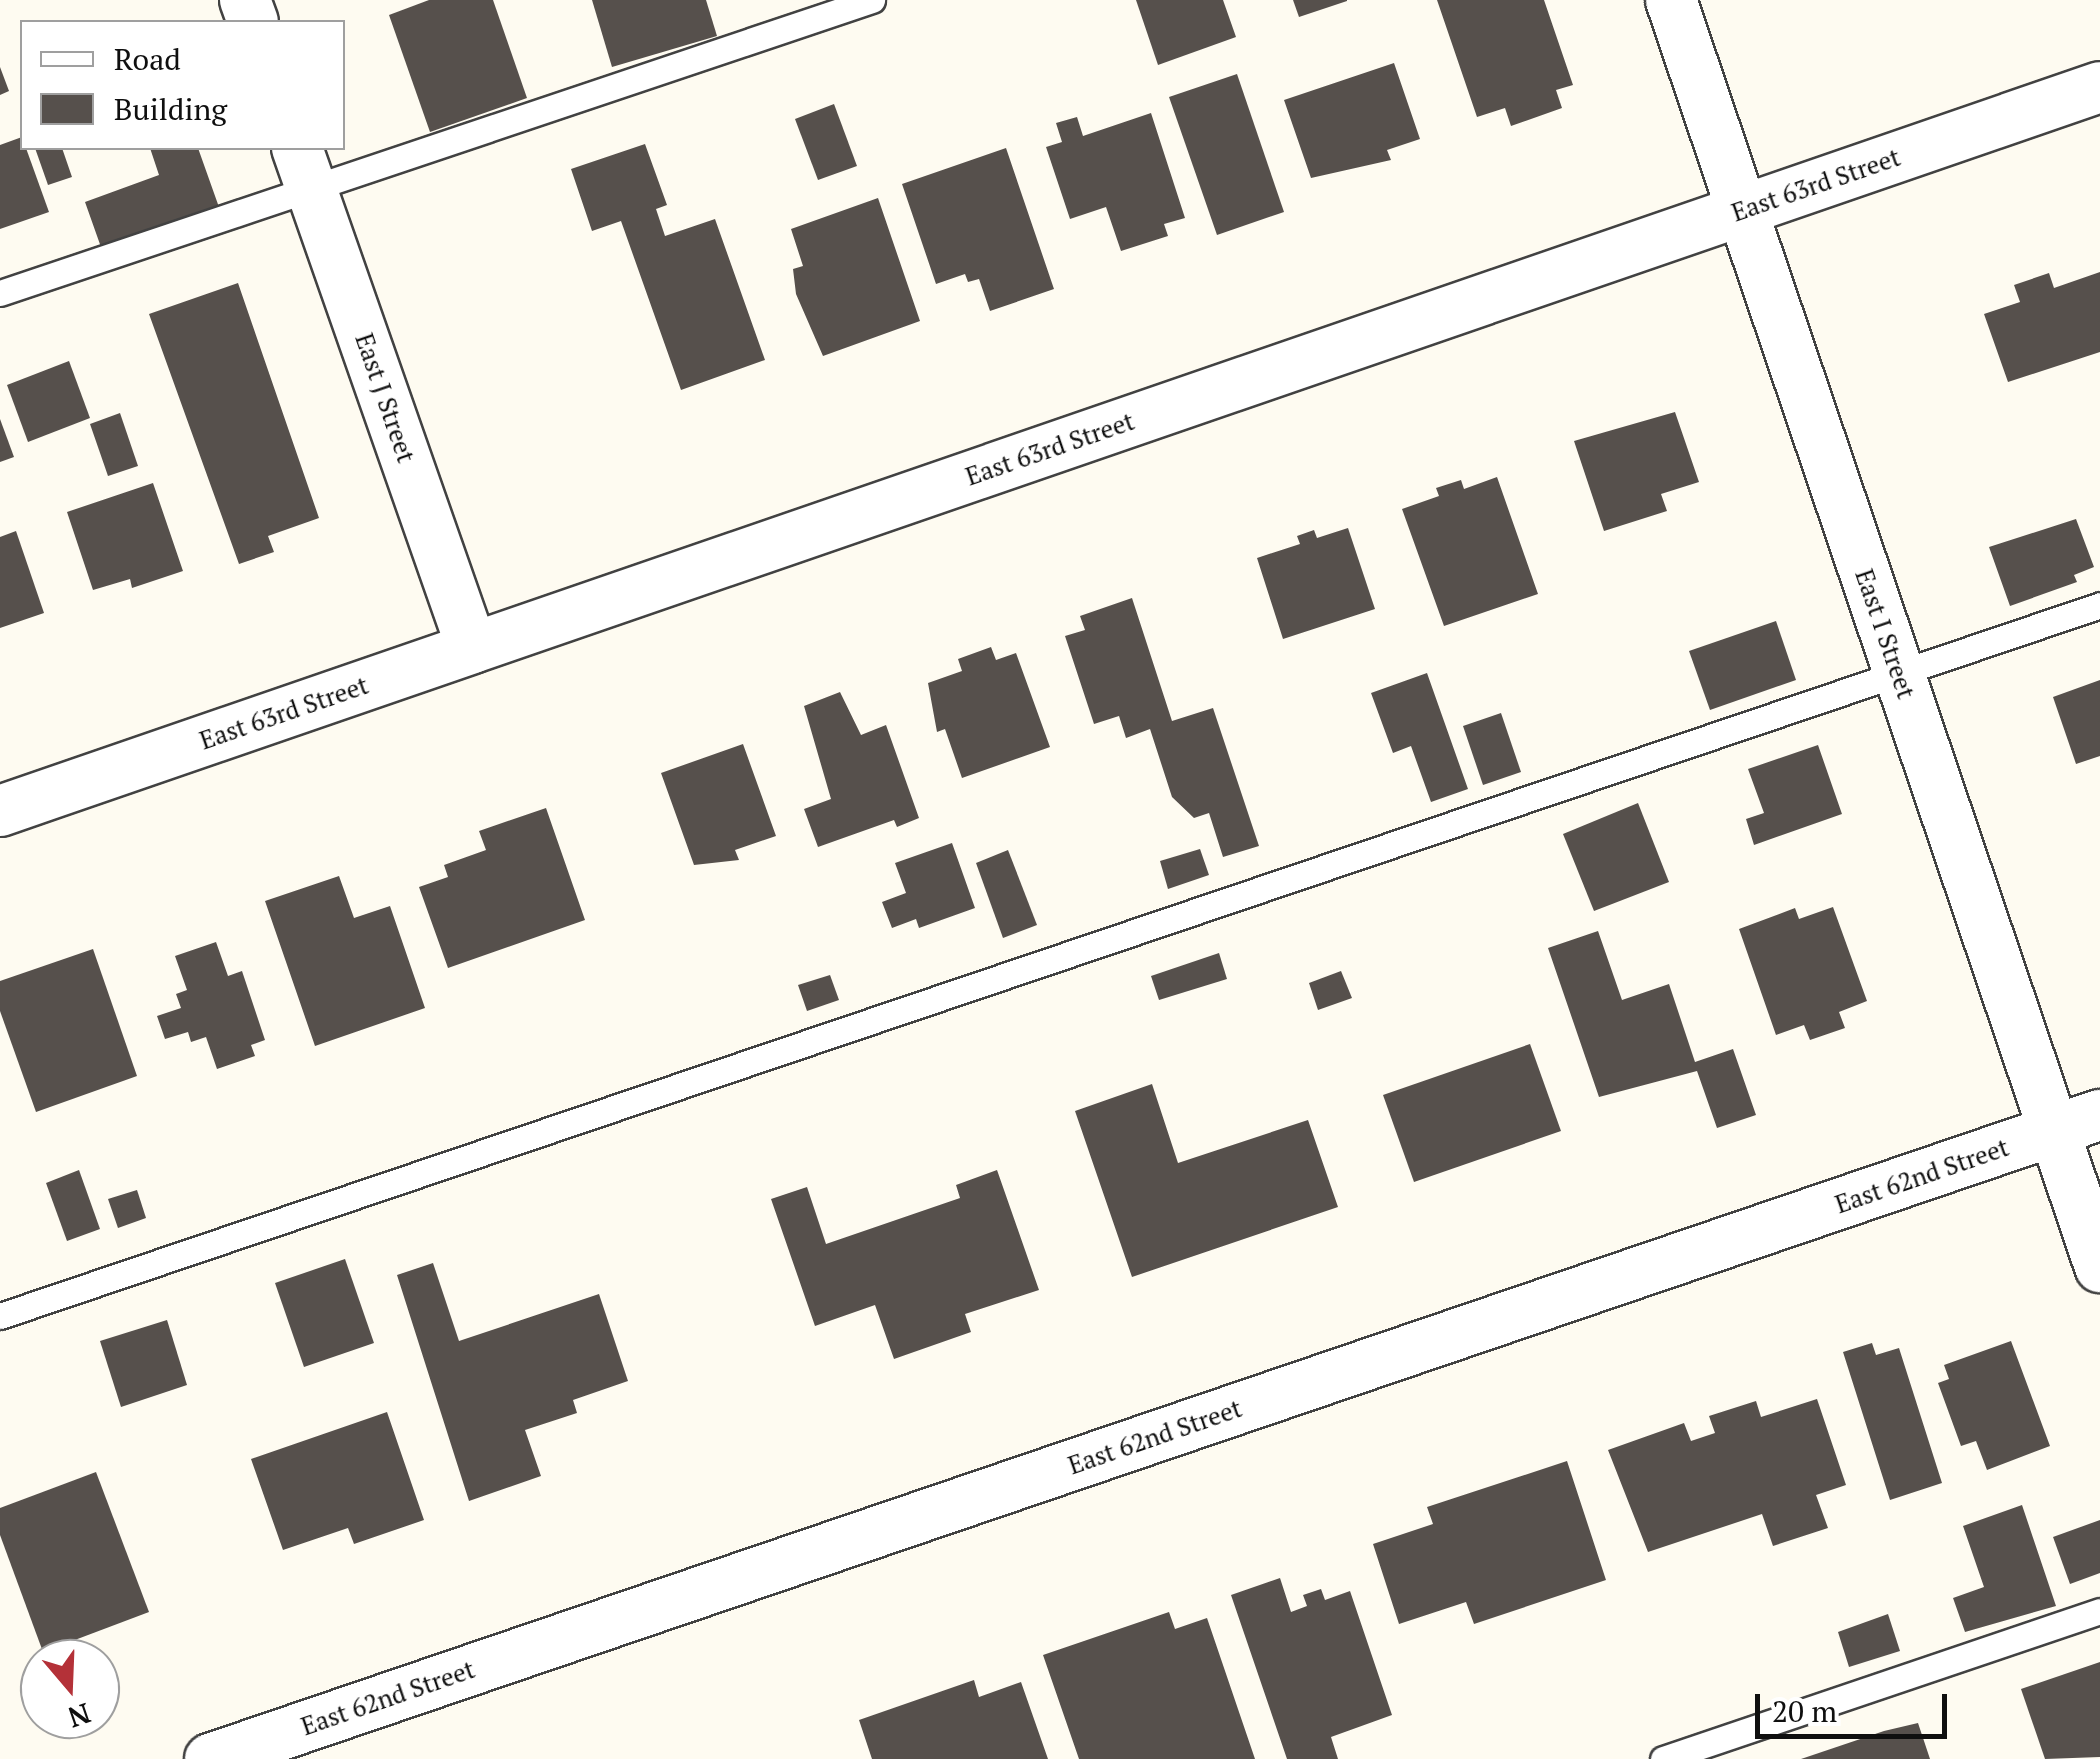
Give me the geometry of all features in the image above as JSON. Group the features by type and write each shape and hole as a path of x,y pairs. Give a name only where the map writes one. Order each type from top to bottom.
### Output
{"street":[{"name":"East I Street","path":"1671,0 2100,1267"},
{"name":"East 63rd Street","path":"0,811 2100,87"},
{"name":"East J Street","path":"304,168 472,648"},
{"name":"East 62nd Street","path":"210,1759 2100,1115"}],"lane":[{"path":"0,293 304,168 872,0"},
{"path":"0,1316 2100,605"},
{"path":"1663,1759 2100,1611"}],"building":[{"path":"429,0 493,0 527,98 430,132 389,15"},
{"path":"592,0 706,0 717,36 612,67"},
{"path":"1136,0 1223,0 1236,37 1158,65"},
{"path":"1293,0 1347,0 1347,1 1299,17"},
{"path":"1437,0 1544,0 1573,85 1556,90 1562,108 1511,126 1505,108 1477,117"},
{"path":"1394,63 1420,139 1387,150 1391,160 1311,178 1284,100"},
{"path":"0,67 9,91 0,95"},
{"path":"1237,74 1284,212 1217,235 1169,97"},
{"path":"834,104 857,166 818,180 795,119"},
{"path":"1151,113 1185,218 1164,224 1168,236 1121,251 1106,207 1070,219 1046,147 1062,142 1056,123 1077,117 1083,136"},
{"path":"20,138 20,150 27,150 49,212 0,229 0,145"},
{"path":"645,144 667,205 656,209 665,236 715,219 765,360 681,390 621,221 592,231 571,169"},
{"path":"1006,148 1054,289 990,311 979,279 968,282 965,274 936,284 902,184"},
{"path":"36,150 63,150 72,177 48,185"},
{"path":"151,150 199,150 220,210 102,250 85,202 159,175"},
{"path":"878,198 920,321 823,356 796,294 793,269 803,266 791,229"},
{"path":"2100,272 2100,352 2008,382 1984,314 2020,302 2014,285 2049,273 2054,288"},
{"path":"238,283 319,518 268,536 274,552 239,564 149,314"},
{"path":"69,361 90,418 28,442 7,385"},
{"path":"1675,412 1699,482 1661,494 1667,511 1604,531 1574,441"},
{"path":"120,413 138,466 108,476 90,424"},
{"path":"0,419 14,457 0,462"},
{"path":"1497,477 1538,594 1444,626 1402,509 1439,496 1436,488 1461,480 1464,489"},
{"path":"153,483 183,571 132,588 130,579 93,590 67,512"},
{"path":"2076,519 2094,567 2074,575 2077,582 2010,606 1989,547"},
{"path":"1348,528 1375,609 1283,639 1257,558 1300,544 1297,536 1314,530 1317,538"},
{"path":"16,531 44,613 0,628 0,537"},
{"path":"1132,598 1172,721 1213,708 1259,846 1223,857 1209,813 1194,818 1172,797 1150,729 1126,738 1119,716 1094,724 1065,636 1085,630 1080,616"},
{"path":"1776,621 1796,680 1710,710 1689,651"},
{"path":"991,647 996,660 1016,653 1050,747 962,778 945,729 937,732 928,683 962,671 958,659"},
{"path":"1427,673 1468,789 1431,802 1411,746 1393,753 1371,693"},
{"path":"2100,680 2100,756 2076,764 2053,697"},
{"path":"840,692 861,735 886,725 919,818 897,827 894,820 818,847 804,809 831,799 804,706"},
{"path":"1501,713 1521,772 1483,785 1463,726"},
{"path":"743,744 776,836 735,850 739,860 694,865 661,773"},
{"path":"1818,745 1842,814 1754,845 1746,819 1764,813 1748,769"},
{"path":"1638,803 1669,882 1594,911 1563,834"},
{"path":"546,808 585,920 448,968 419,887 448,877 444,865 486,850 479,831"},
{"path":"952,843 975,908 919,928 916,919 892,928 882,902 906,893 895,863"},
{"path":"1200,849 1209,875 1168,889 1160,861"},
{"path":"1008,850 1037,925 1003,938 976,863"},
{"path":"339,876 354,918 390,906 425,1008 315,1046 265,901"},
{"path":"1833,907 1867,1001 1839,1012 1845,1028 1810,1040 1804,1025 1776,1035 1739,929 1795,908 1799,919"},
{"path":"1598,931 1622,1000 1669,984 1695,1062 1733,1049 1756,1115 1717,1128 1697,1071 1599,1097 1548,948"},
{"path":"216,942 228,976 242,971 265,1040 251,1045 255,1056 217,1069 206,1037 191,1042 188,1032 165,1039 157,1016 181,1008 176,994 187,990 175,956"},
{"path":"93,949 137,1076 36,1112 0,1011 0,981"},
{"path":"1219,953 1227,979 1159,1000 1151,976"},
{"path":"1341,971 1352,998 1318,1010 1309,983"},
{"path":"830,975 839,1000 807,1011 798,985"},
{"path":"1530,1044 1561,1131 1414,1182 1383,1095"},
{"path":"1152,1084 1178,1163 1308,1120 1338,1207 1132,1277 1075,1111"},
{"path":"79,1170 100,1229 67,1241 46,1183"},
{"path":"997,1170 1039,1290 965,1314 971,1332 894,1359 875,1305 815,1326 771,1199 807,1187 826,1244 960,1198 956,1185"},
{"path":"137,1190 146,1218 118,1228 108,1199"},
{"path":"345,1259 374,1343 304,1367 275,1283"},
{"path":"433,1263 459,1341 599,1294 628,1381 573,1400 577,1413 525,1430 541,1476 469,1501 397,1275"},
{"path":"167,1320 187,1385 121,1407 100,1341"},
{"path":"2011,1341 2050,1446 1987,1470 1976,1441 1961,1446 1938,1383 1949,1379 1944,1365"},
{"path":"1872,1343 1876,1355 1899,1348 1942,1483 1890,1500 1843,1352"},
{"path":"1817,1399 1846,1485 1816,1495 1828,1528 1773,1546 1762,1514 1648,1552 1608,1450 1684,1423 1691,1441 1715,1433 1709,1416 1756,1401 1761,1417"},
{"path":"387,1412 424,1520 354,1544 348,1528 283,1550 251,1459"},
{"path":"1567,1461 1606,1580 1474,1624 1466,1602 1399,1624 1373,1544 1433,1524 1427,1507"},
{"path":"96,1472 149,1612 77,1639 38,1639 0,1535 0,1508"},
{"path":"2022,1505 2056,1606 1965,1632 1953,1598 1984,1587 1963,1526"},
{"path":"2100,1520 2100,1573 2070,1584 2053,1537"},
{"path":"1280,1578 1291,1612 1307,1606 1303,1595 1321,1589 1325,1600 1350,1591 1392,1715 1331,1737 1338,1759 1287,1759 1231,1595"},
{"path":"1169,1612 1175,1629 1207,1618 1255,1759 1079,1759 1043,1655"},
{"path":"1888,1614 1900,1651 1849,1667 1838,1632"},
{"path":"2100,1662 2100,1757 2045,1759 2021,1689"},
{"path":"974,1680 979,1697 1021,1682 1048,1759 872,1759 859,1720"},
{"path":"1918,1723 1930,1759 1801,1759 1884,1731"}]}
